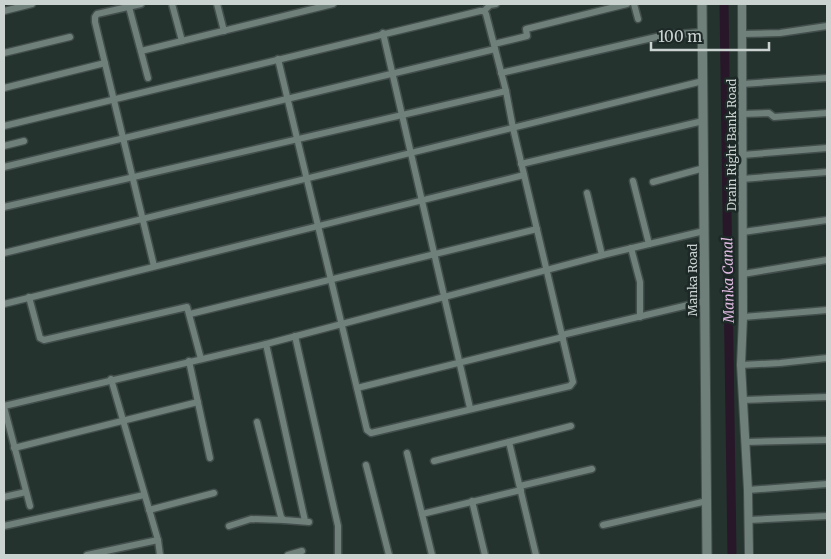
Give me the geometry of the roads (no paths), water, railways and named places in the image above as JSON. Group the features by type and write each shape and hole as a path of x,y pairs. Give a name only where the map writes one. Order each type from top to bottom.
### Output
{"main road":[{"name":"Manka Road","path":"702,4 707,555"}],"street":[{"path":"4,11 32,4"},
{"path":"141,4 97,14 95,17 154,266"},
{"path":"172,4 182,41"},
{"path":"217,4 224,31"},
{"path":"141,51 224,31 304,7 333,4"},
{"path":"484,12 490,5 496,4"},
{"path":"4,167 393,74 494,47 527,36 526,29 627,4"},
{"path":"634,4 638,19"},
{"name":"Drain Right Bank Road","path":"742,4 743,317 741,364 746,442 749,555"},
{"path":"129,7 148,78"},
{"path":"4,126 383,33 480,11 484,12"},
{"path":"278,59 367,430 371,433 572,384 563,336 513,128 506,91 484,12"},
{"path":"742,34 780,33 827,26"},
{"path":"501,73 665,35 702,32"},
{"path":"383,33 470,408"},
{"path":"4,53 70,38"},
{"path":"4,88 105,63"},
{"path":"742,84 827,78"},
{"path":"4,253 703,81"},
{"path":"4,207 402,113 506,91"},
{"path":"742,114 769,113 774,117 827,114"},
{"path":"522,164 703,121"},
{"path":"4,146 24,141"},
{"path":"742,155 827,148"},
{"path":"653,182 704,168"},
{"path":"742,179 827,172"},
{"path":"4,304 524,175"},
{"path":"633,181 649,244"},
{"path":"587,193 602,255"},
{"path":"743,232 827,220"},
{"path":"190,314 435,256 537,229"},
{"path":"30,506 4,406 111,379 266,344 602,255 704,231"},
{"path":"631,248 640,282 640,317"},
{"path":"743,274 827,260"},
{"path":"29,297 40,338 44,340 185,307 190,314 201,359"},
{"path":"357,388 705,301"},
{"path":"743,317 827,310"},
{"path":"295,336 338,526 338,555"},
{"path":"229,526 251,519 307,522 266,344"},
{"path":"741,364 780,363 827,358"},
{"path":"189,361 210,458"},
{"path":"111,379 158,540 160,555"},
{"path":"744,400 827,397"},
{"path":"14,448 198,402"},
{"path":"257,422 281,517 284,520"},
{"path":"434,461 571,426"},
{"path":"746,442 827,440"},
{"path":"509,442 536,555"},
{"path":"407,452 432,555"},
{"path":"366,465 389,555"},
{"path":"422,514 592,469"},
{"path":"748,490 827,484"},
{"path":"4,498 26,492"},
{"path":"149,510 214,493"},
{"path":"4,526 144,495"},
{"path":"472,501 485,555"},
{"path":"602,525 707,501"},
{"path":"749,520 827,516"},
{"path":"87,555 158,540"},
{"path":"288,555 302,551"}],"waterway":[{"name":"Manka Canal","path":"724,4 732,555"}]}
